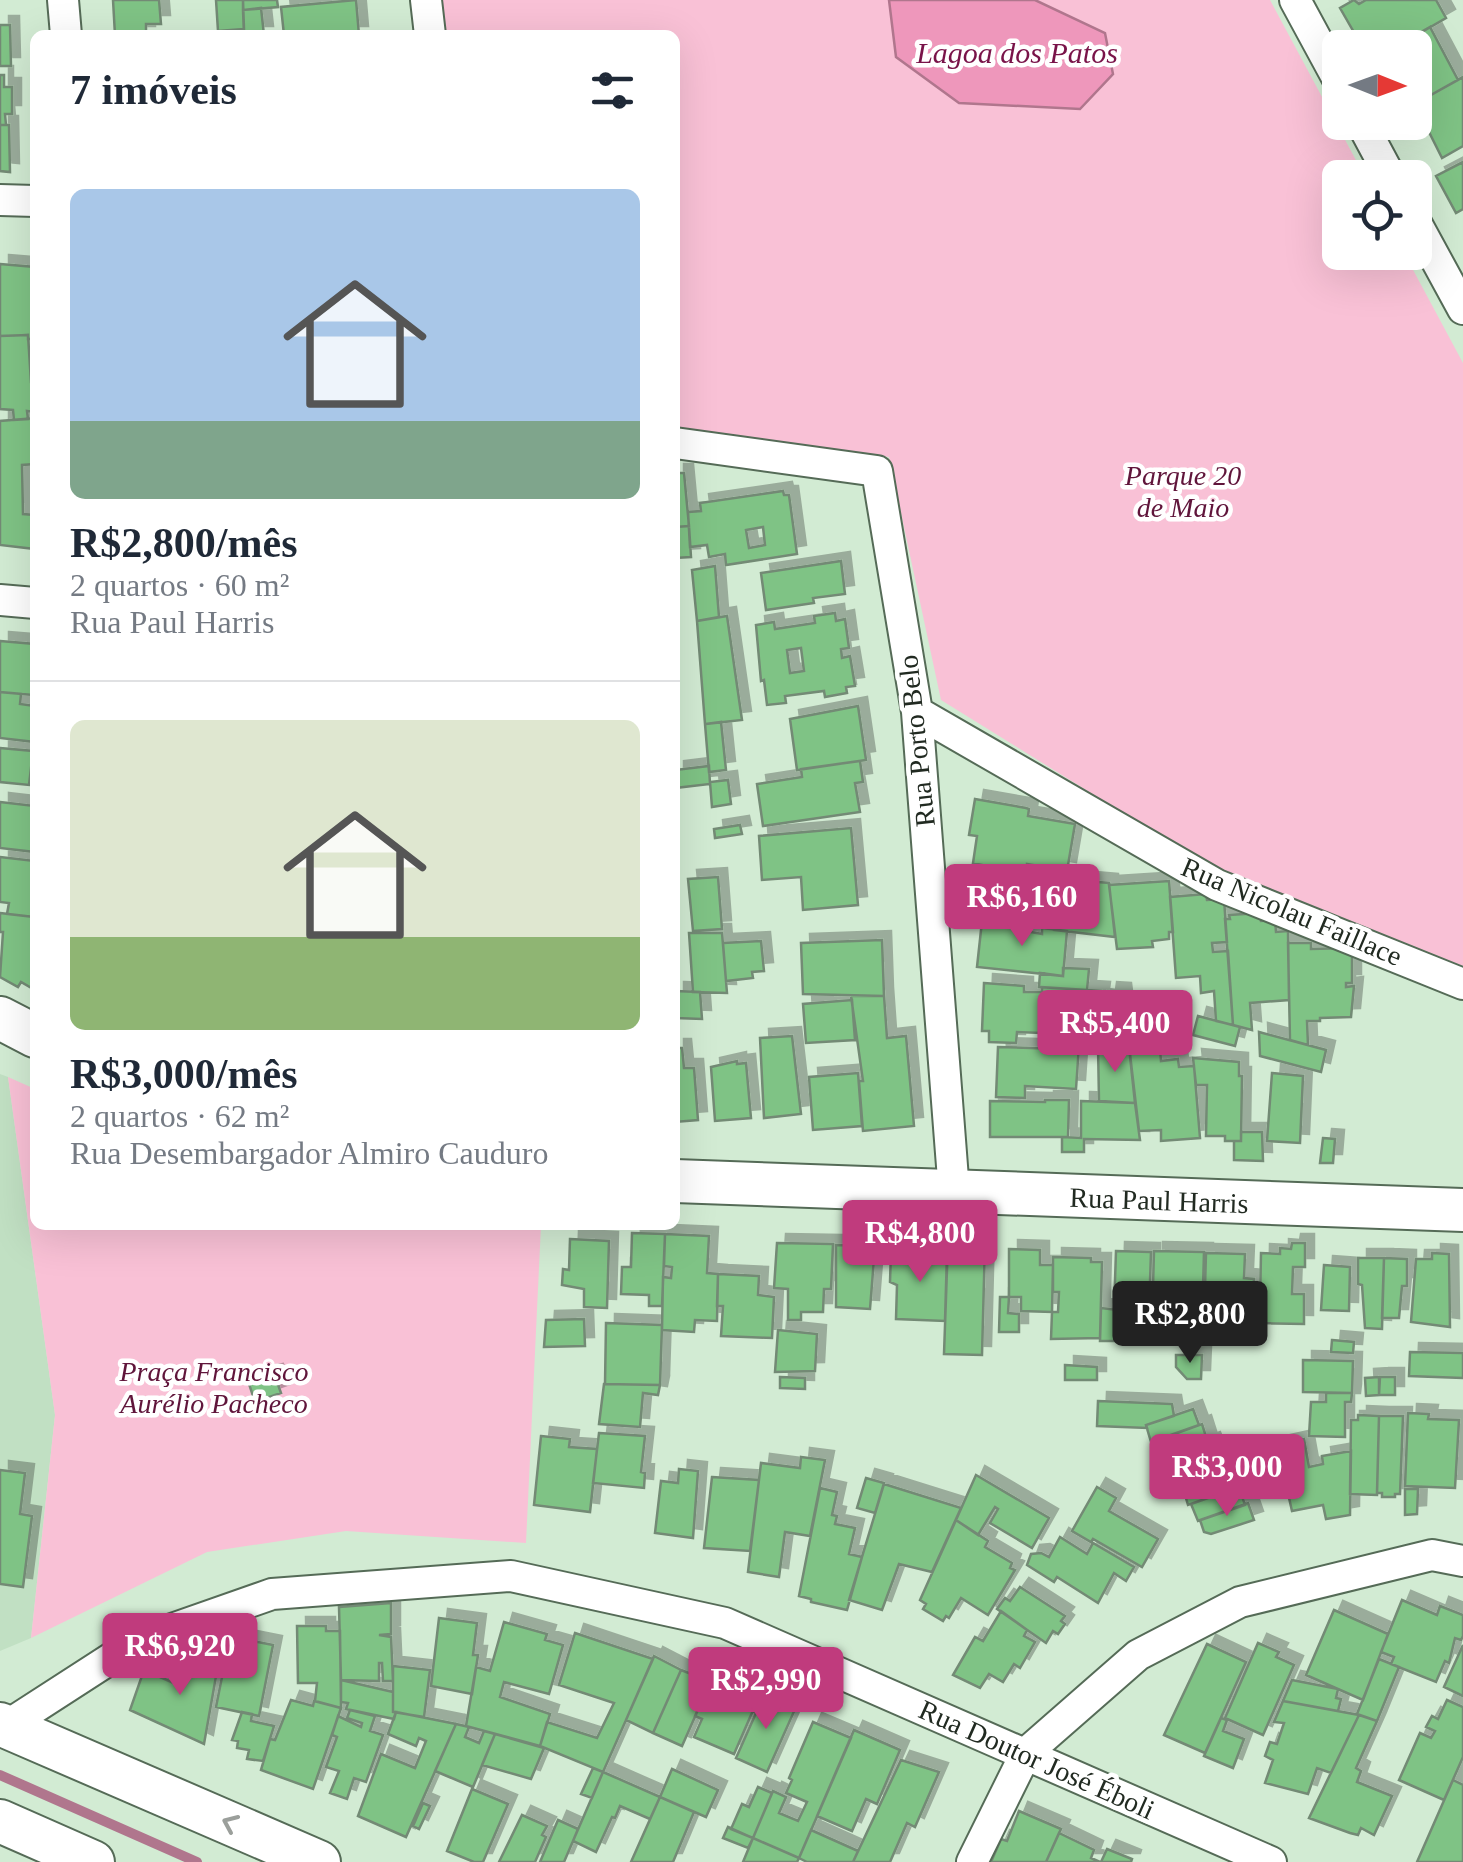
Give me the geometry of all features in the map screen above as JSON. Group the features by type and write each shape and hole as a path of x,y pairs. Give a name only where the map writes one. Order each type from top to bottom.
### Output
{"street":[{"path":"62,0 65,30"},
{"path":"426,0 429,30"},
{"path":"1294,0 1322,51"},
{"path":"0,200 30,202"},
{"path":"1432,252 1463,309"},
{"name":"Rua Porto Belo","path":"680,444 877,471 917,712 954,1192"},
{"path":"0,600 30,603"},
{"name":"Rua Nicolau Faillace","path":"917,712 1216,885 1463,984"},
{"path":"0,1018 30,1033"},
{"name":"Rua Paul Harris","path":"680,1181 1463,1210"},
{"path":"972,1862 1026,1753 1138,1655 1240,1602 1432,1555 1463,1561"},
{"name":"Rua Doutor José Éboli","path":"4,1724 138,1641 272,1594 510,1576 725,1623 1271,1862"},
{"path":"4,1724 319,1862"},
{"path":"0,1821 93,1862"}],"shaded area":[{"path":"0,1074 8,1077 55,1415 31,1638 0,1651"}],"green space":[{"name":"Parque 20 de Maio","path":"439,0 1270,0 1322,97 1322,140 1345,140 1356,160 1322,160 1322,270 1413,270 1463,363 1463,966 1199,860 941,700 889,457 680,428 680,30 442,30"},
{"name":"Praça Francisco Aurélio Pacheco","path":"8,1077 30,1087 30,1230 541,1230 526,1543 346,1531 207,1552 31,1638 55,1415"}],"water":[{"name":"Lagoa dos Patos","path":"889,0 1035,0 1105,33 1113,74 1080,109 959,103 896,57"}],"building":[{"path":"113,0 159,0 161,24 146,24 146,30 115,30"},
{"path":"216,0 243,0 244,29 218,30"},
{"path":"243,0 277,0 278,7 243,10"},
{"path":"356,0 359,30 283,30 281,7"},
{"path":"1354,0 1359,4 1366,0 1436,0 1446,18 1425,30 1353,30 1340,8"},
{"path":"261,8 263,30 244,30 243,10"},
{"path":"0,25 10,25 11,66 0,66"},
{"path":"1432,31 1458,80 1432,94"},
{"path":"0,75 4,75 4,87 12,87 12,114 5,114 6,125 0,125"},
{"path":"1463,77 1463,146 1442,158 1432,138 1432,94"},
{"path":"0,125 9,125 10,172 0,171"},
{"path":"1463,162 1463,209 1456,213 1436,176"},
{"path":"0,264 30,267 30,339 28,335 0,336"},
{"path":"28,335 28,419 14,420 13,410 0,409 0,336"},
{"path":"30,418 30,464 22,465 23,514 30,515 30,548 0,545 0,421"},
{"path":"680,473 684,473 689,526 680,527"},
{"path":"783,491 789,495 797,554 726,565 725,554 709,557 707,545 690,547 688,512 701,511 700,503","holes":["763,527 765,545 749,548 746,530"]},
{"path":"689,526 691,557 680,558 680,527"},
{"path":"841,561 845,594 766,610 761,573"},
{"path":"715,566 719,617 697,621 692,570"},
{"path":"835,613 836,621 845,619 849,648 841,649 842,658 850,656 855,686 846,687 847,693 825,697 824,691 785,696 786,703 767,705 756,625 774,622 775,629 815,623 814,616"},
{"path":"727,616 742,720 705,724 697,621"},
{"path":"0,641 30,644 30,695 0,692"},
{"path":"801,648 804,671 790,673 787,650"},
{"path":"0,692 21,694 20,704 30,705 30,741 0,738"},
{"path":"858,706 866,760 797,770 790,719"},
{"path":"721,722 726,770 709,772 705,724"},
{"path":"0,748 30,751 29,785 0,782"},
{"path":"860,761 863,782 855,783 860,812 763,826 757,784 802,777 801,769"},
{"path":"709,766 710,784 680,787 680,769"},
{"path":"728,780 731,804 712,807 710,782"},
{"path":"975,799 1026,808 1028,816 1075,824 1067,871 1027,864 1024,897 978,889 982,865 973,863 977,836 969,835"},
{"path":"0,802 30,805 30,851 0,848"},
{"path":"740,825 742,834 715,838 714,829"},
{"path":"851,828 858,905 803,910 801,877 762,880 759,836"},
{"path":"0,857 30,860 30,916 7,914 9,903 0,902"},
{"path":"718,877 722,929 693,931 688,879"},
{"path":"1087,881 1109,883 1115,937 1054,930 1056,915 1083,918"},
{"path":"1169,881 1173,932 1169,932 1169,939 1152,941 1153,947 1117,949 1109,885"},
{"path":"1206,894 1207,900 1224,899 1227,942 1212,943 1213,952 1228,951 1233,1025 1216,1021 1214,991 1201,993 1200,976 1176,978 1170,897"},
{"path":"0,913 30,916 30,987 21,982 18,987 0,977"},
{"path":"1260,913 1261,921 1275,920 1276,932 1288,931 1289,1000 1250,1003 1252,1030 1233,1025 1225,919 1230,919 1229,915"},
{"path":"982,921 1025,926 1025,931 1042,934 1042,928 1067,931 1063,976 977,967"},
{"path":"689,933 722,933 727,993 693,992"},
{"path":"882,940 884,996 803,994 801,943"},
{"path":"761,941 764,971 752,972 753,978 726,981 723,943"},
{"path":"1288,943 1311,943 1311,949 1352,948 1352,983 1346,983 1346,987 1354,986 1351,1017 1307,1021 1308,1045 1290,1040"},
{"path":"1063,968 1089,969 1087,990 1039,987 1040,973 1063,976"},
{"path":"984,983 1024,986 1024,992 1042,992 1042,987 1101,991 1100,998 1107,999 1108,991 1122,992 1129,1047 1094,1046 1095,1017 1068,1015 1067,1034 1017,1032 1016,1043 989,1042 989,1031 982,1031"},
{"path":"680,991 700,992 702,1019 680,1018"},
{"path":"851,996 884,996 887,1038 906,1036 914,1126 863,1131 859,1081 863,1081"},
{"path":"852,1000 855,1040 806,1043 803,1004"},
{"path":"1198,1016 1240,1027 1235,1046 1193,1035"},
{"path":"1149,1017 1153,1050 1160,1049 1161,1061 1178,1059 1179,1067 1194,1066 1200,1138 1161,1141 1161,1130 1139,1131 1126,1020"},
{"path":"1259,1032 1326,1050 1321,1072 1260,1056"},
{"path":"792,1036 801,1114 764,1118 760,1038"},
{"path":"1063,1045 1079,1045 1076,1089 1025,1086 1025,1098 996,1097 998,1047 1063,1049"},
{"path":"1098,1046 1129,1047 1135,1103 1099,1101"},
{"path":"680,1048 684,1068 694,1068 698,1120 680,1122"},
{"path":"1193,1058 1239,1062 1241,1141 1206,1136 1207,1085 1196,1085"},
{"path":"737,1061 746,1063 751,1118 715,1121 711,1067"},
{"path":"858,1073 862,1126 813,1130 809,1077"},
{"path":"1272,1073 1303,1076 1300,1143 1267,1141"},
{"path":"1069,1100 1068,1137 990,1137 990,1101"},
{"path":"1081,1101 1135,1103 1140,1140 1084,1139 1084,1152 1062,1152 1062,1137 1081,1138"},
{"path":"1241,1132 1262,1132 1263,1161 1234,1160 1234,1141 1241,1141"},
{"path":"1323,1138 1335,1139 1333,1163 1320,1163"},
{"path":"632,1233 665,1234 662,1306 649,1306 649,1295 621,1294 622,1267 631,1267"},
{"path":"665,1234 709,1236 707,1273 718,1274 717,1321 695,1320 694,1332 662,1330 663,1277 671,1278 672,1267 664,1266"},
{"path":"570,1239 609,1241 607,1308 584,1307 584,1289 562,1285 563,1269 569,1270"},
{"path":"948,1241 985,1242 982,1355 944,1354"},
{"path":"777,1243 833,1244 831,1289 824,1289 823,1312 801,1312 801,1320 788,1320 788,1289 774,1288"},
{"path":"1292,1243 1305,1243 1305,1267 1293,1267 1292,1294 1304,1294 1304,1324 1253,1323 1253,1304 1260,1305 1261,1253 1280,1254 1280,1248 1291,1249"},
{"path":"836,1245 875,1246 870,1309 836,1307"},
{"path":"1009,1249 1040,1250 1040,1265 1053,1265 1052,1312 1021,1311 1021,1297 1009,1297"},
{"path":"891,1251 947,1253 945,1321 896,1319 897,1285 890,1282"},
{"path":"1116,1251 1151,1252 1149,1311 1114,1310"},
{"path":"1154,1251 1204,1252 1203,1288 1196,1288 1195,1294 1203,1294 1202,1317 1185,1316 1185,1326 1152,1322"},
{"path":"1206,1253 1245,1254 1244,1278 1254,1279 1253,1323 1204,1322"},
{"path":"1432,1253 1449,1254 1450,1327 1411,1322 1416,1259 1432,1259"},
{"path":"1053,1257 1102,1262 1100,1338 1051,1339 1052,1312 1058,1312 1059,1292 1053,1292"},
{"path":"1358,1258 1384,1258 1382,1329 1365,1328"},
{"path":"1384,1258 1407,1259 1407,1286 1402,1286 1399,1318 1382,1318"},
{"path":"1324,1265 1350,1267 1349,1311 1321,1310"},
{"path":"718,1274 759,1276 758,1295 774,1297 772,1338 721,1336 723,1306 717,1306"},
{"path":"1000,1297 1009,1297 1008,1313 1019,1314 1019,1332 999,1332"},
{"path":"1101,1308 1118,1310 1117,1341 1100,1341"},
{"path":"584,1319 585,1346 544,1347 546,1320"},
{"path":"606,1323 662,1325 660,1385 605,1384"},
{"path":"778,1330 817,1334 815,1371 775,1372"},
{"path":"1332,1340 1354,1342 1353,1353 1331,1352"},
{"path":"1410,1352 1463,1353 1463,1378 1409,1376"},
{"path":"1176,1355 1202,1355 1201,1379 1187,1379 1176,1367"},
{"path":"1303,1360 1353,1361 1352,1393 1303,1392"},
{"path":"1065,1365 1097,1367 1097,1380 1065,1380"},
{"path":"274,1373 281,1393 255,1402 247,1378"},
{"path":"780,1377 805,1378 805,1389 780,1388"},
{"path":"1379,1377 1379,1395 1366,1396 1365,1378"},
{"path":"1380,1377 1395,1377 1395,1395 1379,1395"},
{"path":"604,1384 660,1385 658,1395 643,1393 640,1427 599,1424"},
{"path":"1326,1393 1352,1393 1351,1402 1345,1402 1345,1437 1309,1436 1311,1402 1326,1402"},
{"path":"1098,1401 1172,1404 1174,1416 1146,1425 1147,1428 1097,1426"},
{"path":"1193,1409 1199,1425 1151,1442 1146,1425"},
{"path":"1408,1413 1429,1414 1428,1419 1459,1420 1455,1488 1405,1486"},
{"path":"1358,1415 1379,1416 1377,1495 1350,1494 1351,1420 1358,1420"},
{"path":"1379,1416 1403,1416 1400,1494 1395,1497 1377,1493"},
{"path":"1202,1424 1208,1443 1161,1459 1155,1441"},
{"path":"599,1433 645,1436 641,1472 645,1473 644,1488 593,1483"},
{"path":"541,1436 570,1439 569,1447 597,1449 590,1512 534,1505"},
{"path":"1304,1439 1309,1467 1323,1464 1322,1456 1351,1451 1350,1515 1326,1519 1323,1505 1292,1511 1277,1445"},
{"path":"1211,1441 1217,1457 1170,1474 1165,1458"},
{"path":"1221,1455 1227,1473 1180,1489 1173,1472"},
{"path":"801,1457 825,1460 810,1536 785,1532 779,1577 748,1572 761,1463 800,1468"},
{"path":"679,1469 698,1471 693,1538 655,1533 661,1481 678,1483"},
{"path":"0,1470 25,1473 20,1514 32,1516 23,1587 0,1584"},
{"path":"1230,1472 1236,1488 1188,1505 1183,1488"},
{"path":"976,1475 1049,1518 1032,1548 990,1523 998,1509 995,1507 978,1535 956,1520"},
{"path":"712,1477 759,1480 750,1551 704,1548"},
{"path":"866,1478 884,1483 875,1513 857,1508"},
{"path":"884,1484 961,1508 932,1572 899,1564 882,1610 849,1600"},
{"path":"1097,1487 1116,1498 1109,1511 1158,1539 1142,1567 1072,1531"},
{"path":"1239,1487 1245,1505 1198,1521 1191,1504"},
{"path":"820,1488 837,1492 832,1515 837,1516 835,1524 855,1528 849,1554 862,1557 847,1610 799,1596"},
{"path":"1405,1489 1418,1489 1417,1514 1405,1515"},
{"path":"1248,1503 1254,1520 1211,1534 1204,1532 1200,1520"},
{"path":"956,1520 988,1541 985,1547 1012,1563 1010,1568 1015,1570 988,1615 961,1598 943,1621 923,1609 926,1604 920,1600"},
{"path":"1060,1537 1087,1554 1093,1543 1134,1567 1126,1581 1114,1573 1098,1603 1057,1577 1054,1582 1027,1565 1031,1554 1049,1557"},
{"path":"1020,1587 1065,1616 1058,1634 1053,1631 1046,1643 997,1609 1005,1598 1010,1601"},
{"path":"1402,1600 1437,1615 1440,1606 1463,1615 1463,1636 1461,1640 1455,1638 1449,1663 1445,1661 1436,1682 1391,1664 1394,1657 1381,1652"},
{"path":"391,1603 391,1634 379,1635 391,1637 393,1681 383,1681 382,1663 379,1681 341,1680 339,1607"},
{"path":"1334,1610 1388,1634 1363,1700 1306,1675"},
{"path":"1001,1611 1027,1630 1024,1636 1035,1642 1020,1668 1014,1664 1003,1682 989,1674 980,1688 953,1675 975,1637 983,1641"},
{"path":"439,1618 477,1623 473,1655 478,1655 472,1694 431,1686"},
{"path":"504,1622 547,1634 545,1640 563,1645 549,1694 504,1682 500,1697 550,1714 540,1746 466,1726 476,1667 490,1671"},
{"path":"297,1626 326,1626 326,1631 340,1631 341,1708 315,1701 317,1683 298,1683"},
{"path":"575,1633 653,1659 603,1772 540,1746 547,1722 597,1738 614,1703 559,1685"},
{"path":"248,1640 273,1645 259,1716 216,1707 229,1642 247,1646"},
{"path":"1258,1643 1279,1652 1276,1657 1294,1665 1263,1735 1225,1718"},
{"path":"1207,1644 1246,1662 1205,1753 1164,1735"},
{"path":"1463,1645 1463,1696 1444,1687"},
{"path":"196,1650 218,1665 204,1744 130,1710 144,1670 176,1684 191,1651"},
{"path":"654,1656 681,1670 653,1733 626,1720"},
{"path":"1379,1659 1399,1667 1377,1721 1357,1714"},
{"path":"393,1666 430,1670 424,1717 393,1712"},
{"path":"681,1670 713,1676 682,1746 653,1733"},
{"path":"713,1676 758,1699 734,1754 694,1737 702,1719 695,1716"},
{"path":"341,1680 393,1692 394,1719 346,1709 348,1703 341,1702"},
{"path":"1292,1680 1338,1689 1338,1711 1283,1701"},
{"path":"761,1692 796,1707 767,1772 736,1758"},
{"path":"291,1700 341,1708 313,1789 261,1770 270,1739 275,1740"},
{"path":"1447,1700 1463,1707 1463,1757 1444,1800 1399,1780 1420,1733 1431,1738 1435,1731 1426,1727 1432,1716 1438,1719"},
{"path":"1283,1701 1359,1715 1331,1773 1317,1768 1308,1794 1265,1783 1273,1760 1265,1756 1270,1742 1277,1744 1284,1723 1274,1722"},
{"path":"350,1710 375,1716 370,1731 383,1735 366,1782 354,1778 347,1799 330,1793 339,1771 326,1767 337,1737 332,1735 338,1716 361,1727 362,1723 347,1718"},
{"path":"242,1712 252,1714 251,1721 274,1726 263,1761 247,1759 249,1750 237,1748 238,1741 232,1740"},
{"path":"396,1712 456,1724 406,1837 358,1816 381,1754 415,1768 426,1741 419,1738 416,1746 388,1734"},
{"path":"1359,1715 1377,1721 1356,1768 1361,1771 1357,1782 1392,1796 1374,1835 1361,1828 1358,1835 1350,1833 1309,1818"},
{"path":"1221,1718 1227,1720 1223,1731 1244,1739 1233,1768 1204,1756"},
{"path":"813,1722 851,1738 799,1858 753,1838 773,1791 786,1797 779,1813 798,1821 807,1802 786,1793"},
{"path":"456,1724 469,1727 465,1737 479,1743 484,1731 495,1734 473,1787 435,1771"},
{"path":"854,1730 900,1750 877,1804 866,1799 852,1831 817,1816"},
{"path":"495,1734 544,1748 531,1779 482,1765"},
{"path":"901,1760 939,1772 915,1827 907,1823 890,1862 853,1862"},
{"path":"593,1768 603,1772 592,1798 581,1794"},
{"path":"672,1769 718,1790 706,1817 660,1797"},
{"path":"603,1772 660,1797 650,1819 620,1806 596,1852 573,1841"},
{"path":"1453,1780 1463,1785 1463,1862 1417,1862"},
{"path":"758,1787 772,1793 753,1838 731,1829 742,1804 749,1807"},
{"path":"472,1789 508,1804 483,1862 447,1851"},
{"path":"660,1797 694,1812 673,1862 631,1862"},
{"path":"423,1803 430,1806 419,1829 413,1826"},
{"path":"1019,1811 1061,1829 1046,1862 991,1862 1001,1839 1007,1841"},
{"path":"522,1815 547,1826 535,1862 499,1862"},
{"path":"558,1820 578,1829 564,1862 540,1862"},
{"path":"728,1827 753,1838 748,1848 723,1838"},
{"path":"811,1830 858,1851 853,1862 807,1862 799,1858"},
{"path":"1059,1833 1094,1850 1091,1858 1100,1862 1046,1862"},
{"path":"753,1838 799,1858 797,1862 743,1862"},
{"path":"1107,1849 1132,1859 1131,1862 1101,1862"}],"waterway":[{"path":"0,1775 197,1862"}]}
